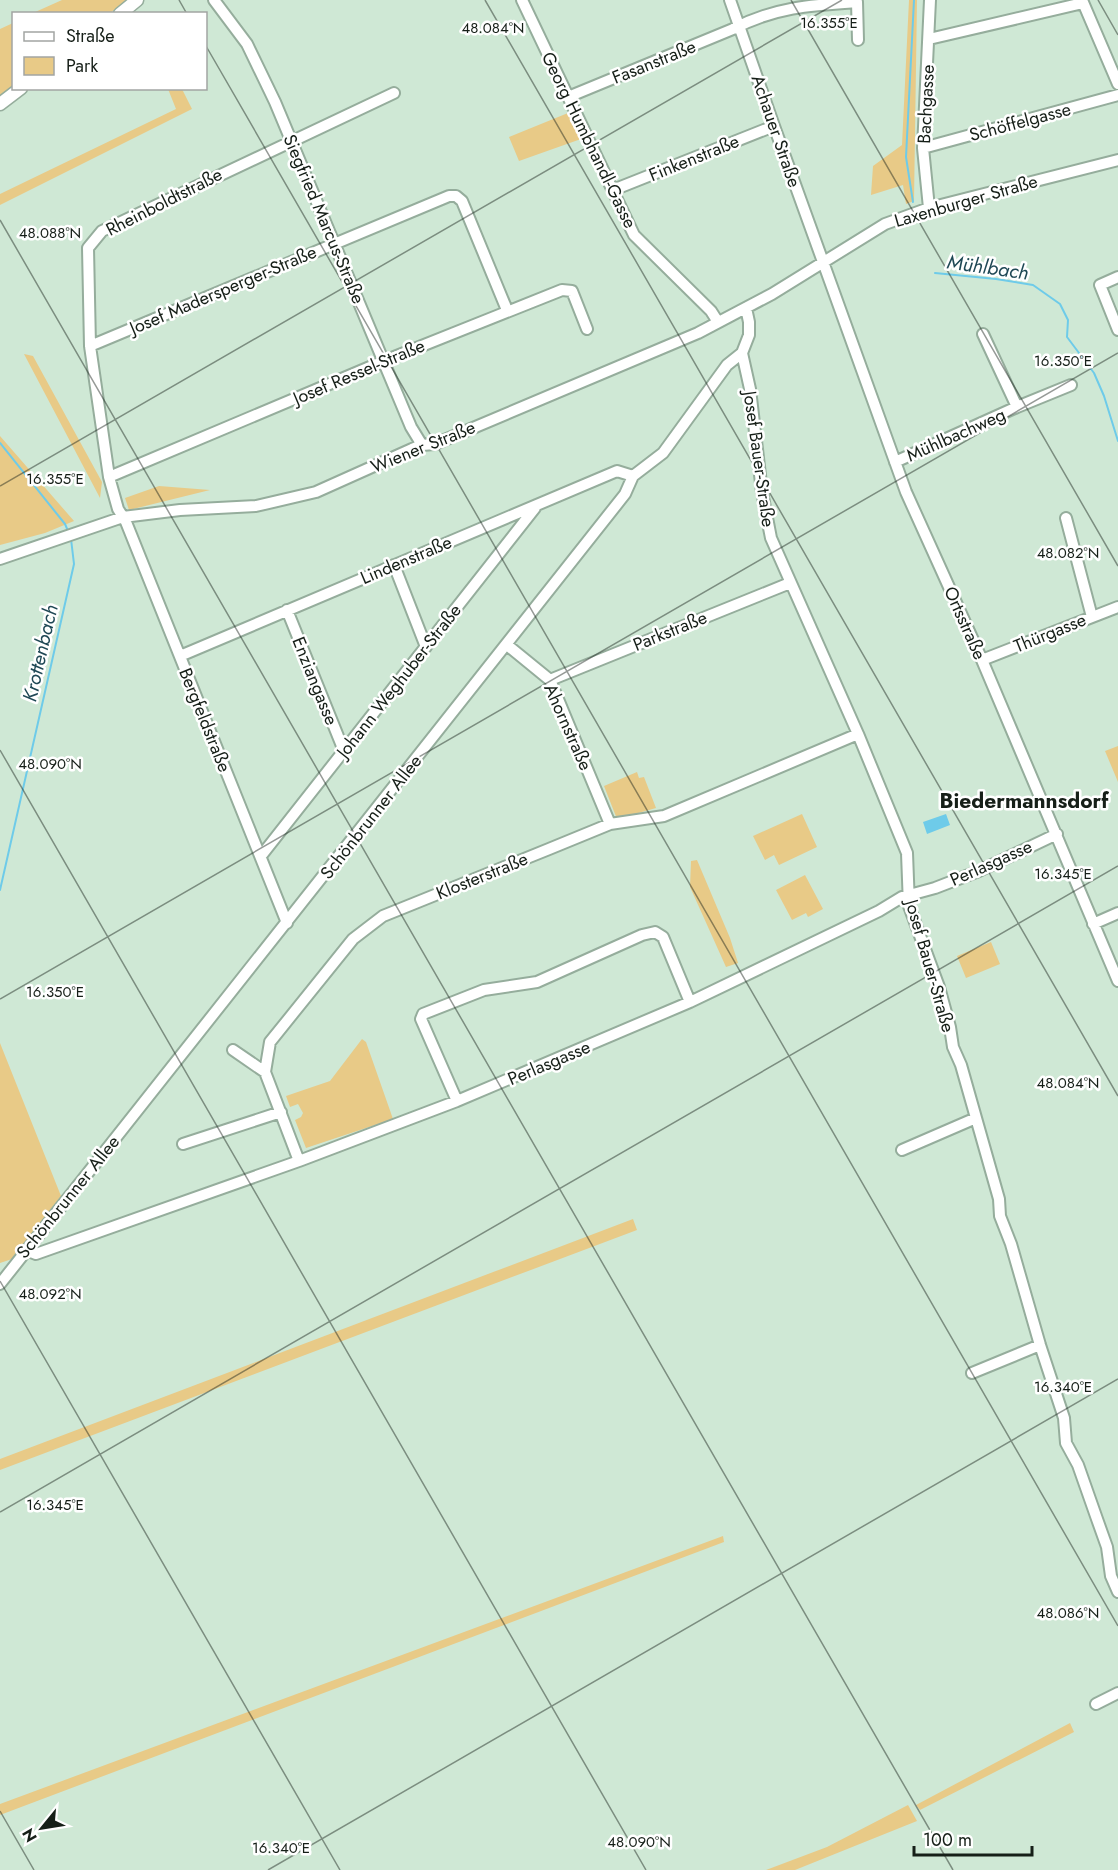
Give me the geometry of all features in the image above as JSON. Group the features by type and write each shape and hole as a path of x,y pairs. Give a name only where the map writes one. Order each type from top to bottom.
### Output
{"main road":[{"path":"122,12 136,0"},
{"path":"0,104 18,90"}],"street":[{"name":"Siegfried Marcus-Straße","path":"214,0 247,44 411,427 422,445"},
{"name":"Georg Humbhandl-Gasse","path":"522,0 634,235 711,311 718,322"},
{"name":"Achauer Straße","path":"730,0 823,261"},
{"name":"Bachgasse","path":"929,208 923,148 930,0"},
{"name":"Fasanstraße","path":"568,97 740,26 754,18 802,5 857,2 858,40"},
{"path":"929,39 1082,2 1118,84"},
{"name":"Rheinboldtstraße","path":"123,517 118,509 109,477 90,346 88,248 102,231 290,140 394,93"},
{"name":"Schöffelgasse","path":"923,148 1118,95"},
{"name":"Finkenstraße","path":"614,190 774,126"},
{"name":"Laxenburger Straße","path":"823,261 885,224 929,208 1118,160"},
{"name":"Josef Madersperger-Straße","path":"90,346 449,196 456,196 462,201 507,310"},
{"name":"Wiener Straße","path":"0,559 123,517 180,510 256,506 316,492 422,445 435,444 698,333 746,308 823,261"},
{"name":"Ortsstraße","path":"823,261 906,492 982,660 1118,981"},
{"path":"1118,277 1100,285 1118,330"},
{"name":"Josef Ressel-Straße","path":"109,477 507,310 514,310 561,290 572,291 587,329"},
{"name":"Josef Bauer-Straße","path":"746,308 749,335 742,353 750,389 762,492 771,538 908,853 908,895 912,916 939,987 953,1047 961,1065 999,1199 1000,1216 1011,1244 1064,1418 1068,1449 1078,1465 1107,1546 1111,1576 1118,1592"},
{"name":"Mühlbachweg","path":"983,334 1017,407"},
{"name":"Schönbrunner Allee","path":"0,1284 507,645 625,494 633,476 663,453 727,365 742,353"},
{"name":"Mühlbachweg","path":"895,462 1017,407 1071,386"},
{"name":"Lindenstraße","path":"180,656 617,471 633,476"},
{"name":"Johann Weghuber-Straße","path":"261,856 537,505"},
{"name":"Bergfeldstraße","path":"123,517 287,922"},
{"path":"1066,518 1092,617"},
{"path":"394,565 426,647"},
{"name":"Parkstraße","path":"550,680 790,583"},
{"name":"Thürgasse","path":"982,660 1118,607"},
{"name":"Enziangasse","path":"287,610 344,751"},
{"name":"Ahornstraße","path":"507,645 550,680 610,824"},
{"name":"Klosterstraße","path":"265,1072 270,1042 353,939 383,916 610,824 664,816 858,734"},
{"name":"Perlasgasse","path":"26,1250 36,1254 299,1161 457,1101 690,1002 884,909 908,895 935,888 979,871 1057,834"},
{"path":"1093,924 1118,913"},
{"path":"457,1101 421,1019 423,1014 484,990 537,982 642,935 655,932 663,937 690,1002"},
{"path":"233,1050 265,1072 299,1161"},
{"path":"183,1144 281,1112"},
{"path":"902,1150 976,1118"},
{"path":"972,1373 1040,1345"},
{"path":"1096,1704 1118,1693"}],"green space":[{"path":"62,0 127,0 111,12 35,12"},
{"path":"909,0 917,0 914,201 906,204 903,185 871,195 873,166 902,145"},
{"path":"12,23 12,88 0,97 0,29"},
{"path":"168,90 182,90 192,109 0,205 0,194 176,109"},
{"path":"568,113 581,139 519,161 509,137"},
{"path":"24,354 33,356 102,482 100,498"},
{"path":"0,436 74,521 45,533 0,545"},
{"path":"159,486 210,490 129,510 125,498"},
{"path":"1118,746 1118,782 1105,751"},
{"path":"637,772 639,778 644,777 656,808 617,819 604,786"},
{"path":"802,814 817,847 779,865 774,855 765,860 753,836"},
{"path":"697,860 730,938 738,963 726,967 690,887 691,861"},
{"path":"805,875 823,909 808,917 806,913 792,920 776,890"},
{"path":"991,942 1000,964 966,978 957,956"},
{"path":"362,1039 366,1042 393,1119 306,1148 295,1120 303,1113 298,1104 290,1107 286,1096 330,1081"},
{"path":"0,1043 61,1196 12,1259 0,1263"},
{"path":"633,1219 637,1230 0,1470 0,1459"},
{"path":"723,1536 724,1542 0,1815 0,1804"},
{"path":"1070,1723 1074,1732 920,1810 916,1805"},
{"path":"908,1805 917,1821 795,1870 766,1870 827,1847"}],"water":[{"path":"946,814 950,825 927,834 923,822"}],"waterway":[{"name":"Mühlbach","path":"913,202 906,157 914,0"},
{"name":"Mühlbach","path":"935,273 1033,285 1060,304 1068,320 1067,337 1094,373 1118,441"},
{"name":"Krottenbach","path":"0,443 65,524 68,531"},
{"name":"Krottenbach","path":"0,890 74,564 71,539"}],"district":[{"name":"Biedermannsdorf","path":"1024,801"}]}
